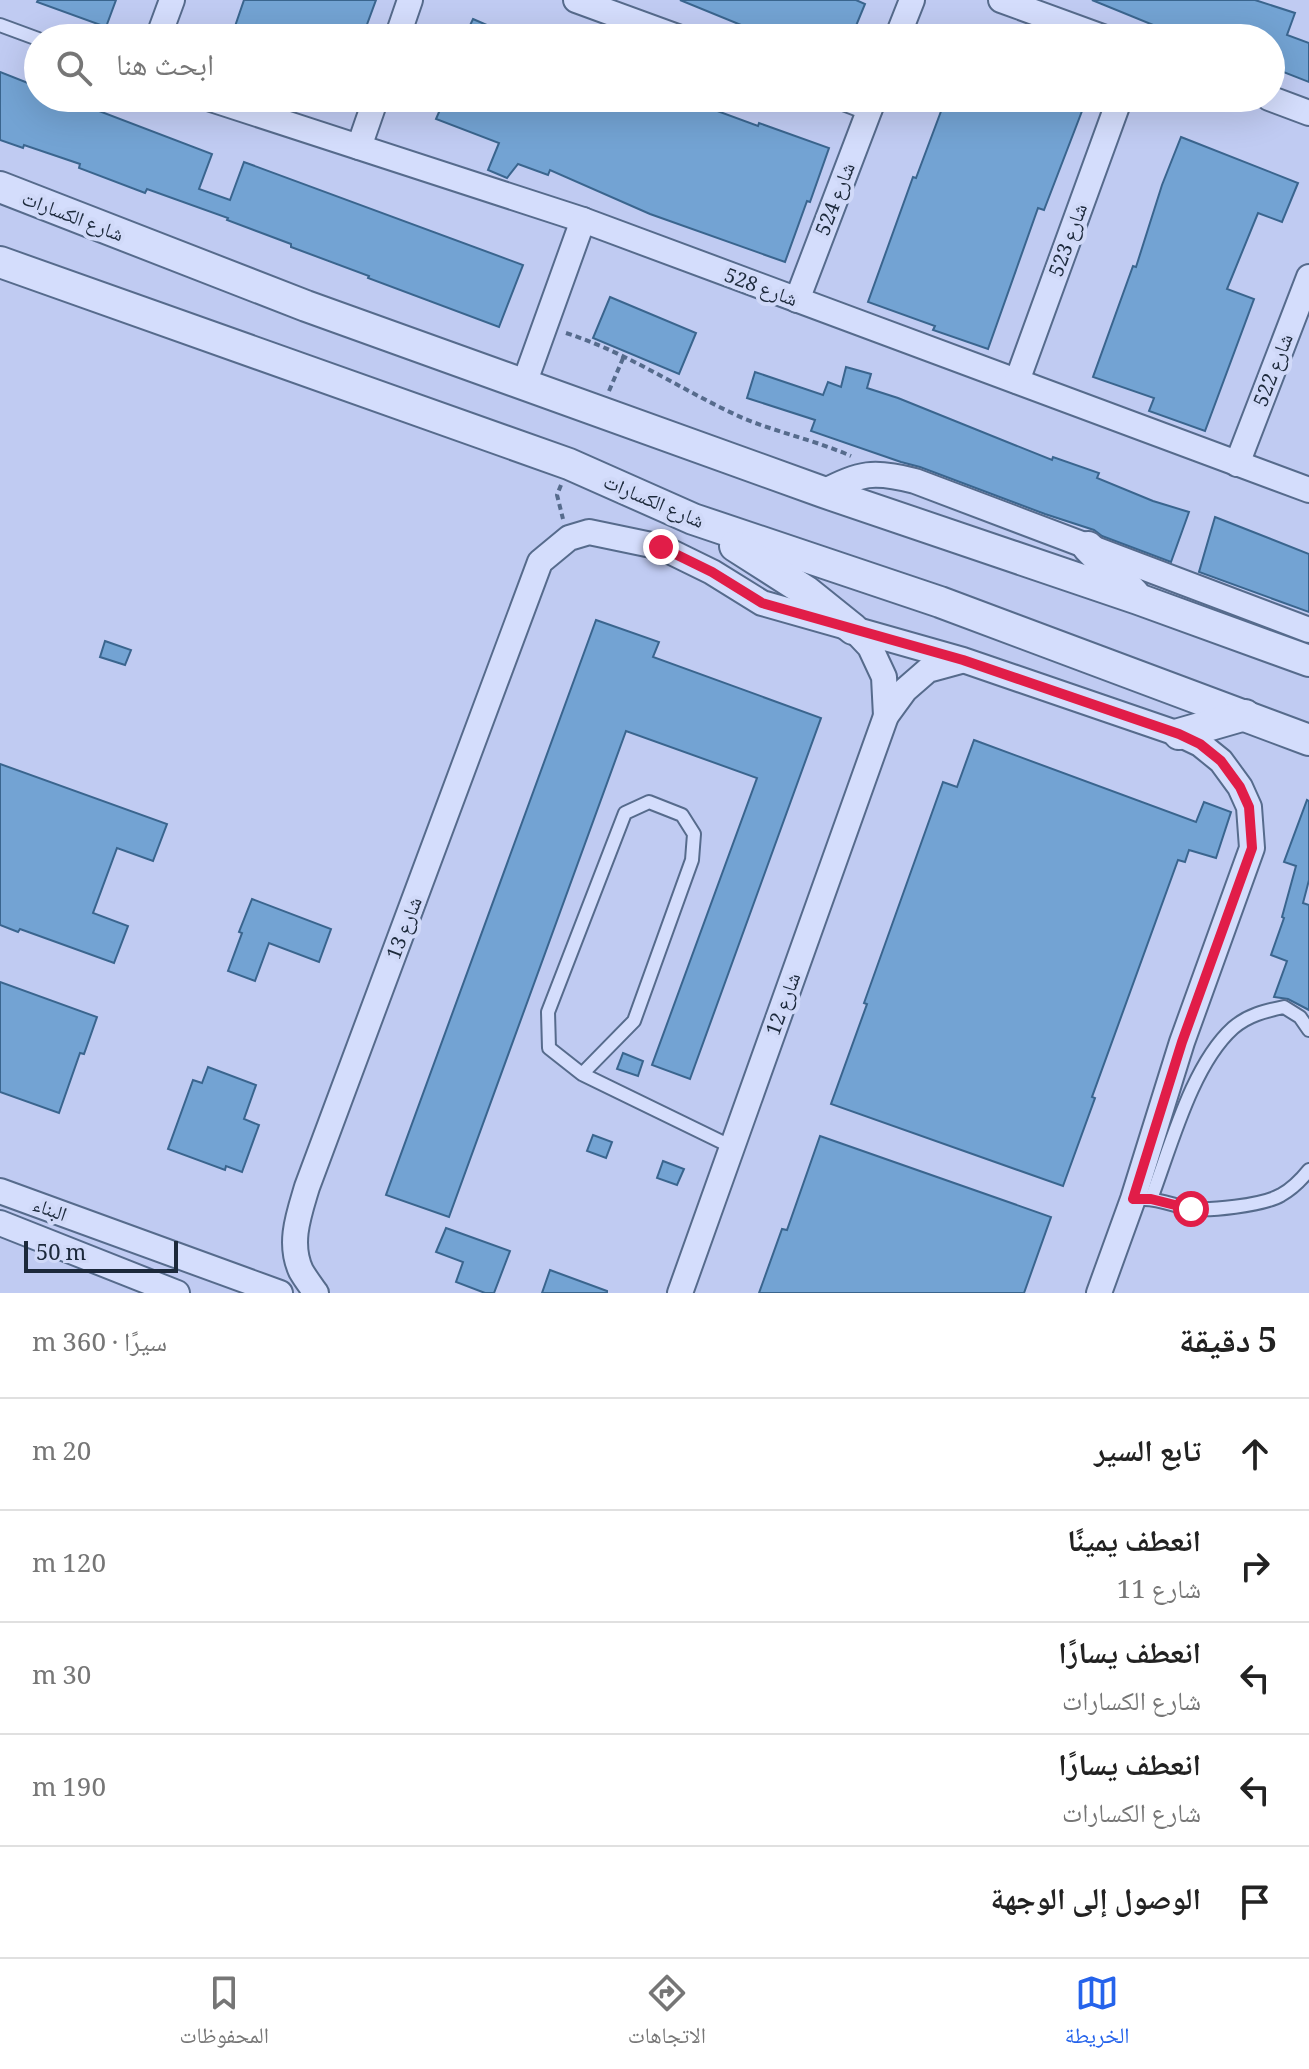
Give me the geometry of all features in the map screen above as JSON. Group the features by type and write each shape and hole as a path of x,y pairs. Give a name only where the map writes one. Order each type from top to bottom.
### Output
{"street":[{"path":"163,24 172,0"},
{"path":"402,24 410,0"},
{"path":"576,0 642,24"},
{"path":"903,24 912,0"},
{"path":"1001,0 1067,24"},
{"path":"1285,104 1309,113"},
{"name":"شارع 528","path":"251,112 583,220 1309,490"},
{"path":"359,147 371,112"},
{"name":"شارع 524","path":"797,300 869,112"},
{"name":"شارع 523","path":"1017,381 1115,112"},
{"path":"0,165 51,188 136,240"},
{"name":"شارع الكسارات","path":"0,187 306,306 823,492 1309,661"},
{"path":"524,384 583,220"},
{"name":"شارع الكسارات","path":"0,262 569,464 693,519 940,602 1309,740"},
{"name":"شارع 522","path":"1237,464 1309,277"},
{"path":"823,492 868,475 889,474 915,481 1309,630"},
{"path":"693,519 807,592 853,629"},
{"name":"شارع الكسارات","path":"540,562 569,538 589,532 661,547 712,572 762,603 963,660 1179,734 1200,744 1221,761 1240,787 1249,807 1252,848 1182,1042 1142,1199"},
{"path":"1088,547 1138,599"},
{"name":"شارع 13","path":"316,1293 300,1269 296,1250 295,1228 307,1187 540,562"},
{"name":"شارع 12","path":"853,629 870,647 884,677 886,716"},
{"name":"شارع 12","path":"680,1293 886,716 905,690 928,670 963,660"},
{"path":"1179,734 1245,715"},
{"name":"البناء","path":"0,1191 280,1293"},
{"path":"1099,1293 1142,1199"},
{"name":"البناء","path":"0,1223 177,1293"}],"lane":[{"path":"0,25 24,34"},
{"path":"582,1074 634,1021 692,860 694,834 682,815 649,802 625,813 548,1012 549,1048 582,1074 732,1147"},
{"path":"1309,1030 1300,1017 1284,1007 1257,1012 1233,1028 1207,1060 1194,1084 1142,1199 1191,1209 1256,1203 1277,1198 1309,1170"}],"path":[{"path":"545,327 593,342 745,418 845,454 889,474"}],"building":[{"path":"116,0 107,24 98,24 37,2"},
{"path":"244,0 376,0 367,24 236,24"},
{"path":"680,0 856,0 865,4 857,24 739,24"},
{"path":"1092,0 1255,0 1295,13 1287,35 1309,43 1309,82 1285,73 1285,24 1151,24"},
{"path":"0,72 24,81 24,112 102,112 212,154 199,189 230,200 244,162 523,265 499,327 368,278 228,218 147,189 145,193 79,168 80,164 0,140"},
{"path":"439,112 720,112 829,148 785,262 650,214 550,170 548,175 518,164 507,178 488,170 499,143 436,119"},
{"path":"941,112 1082,112 1044,210 1038,208 988,349 868,302 913,177 916,178"},
{"path":"1181,137 1298,183 1282,222 1258,213 1227,289 1254,299 1205,431 1149,411 1154,398 1093,377 1133,266 1136,267"},
{"path":"610,297 696,333 679,374 593,338"},
{"path":"846,367 871,374 867,388 1052,460 1053,457 1099,473 1097,478 1189,512 1171,562 1102,536 1094,530 811,431 815,420 747,398 755,372 823,395 828,382 841,387"},
{"path":"1215,517 1309,554 1309,612 1199,572"},
{"path":"596,620 659,642 653,657 821,718 690,1079 652,1065 757,778 626,731 449,1217 386,1195"},
{"path":"105,641 131,650 125,665 100,657"},
{"path":"974,740 1196,822 1204,802 1231,812 1216,858 1189,850 1185,862 1178,860 1063,1186 831,1104 943,782 957,787"},
{"path":"0,764 167,824 153,861 117,848 93,913 128,926 114,963 20,929 18,932 0,925"},
{"path":"1307,800 1309,880 1303,903 1309,905 1309,1010 1288,999 1274,997 1287,961 1271,955 1284,918 1296,866 1284,862"},
{"path":"252,899 331,929 319,962 269,943 255,981 228,971"},
{"path":"0,982 97,1017 84,1054 80,1053 59,1113 0,1092"},
{"path":"623,1053 643,1061 638,1076 617,1069"},
{"path":"208,1067 256,1085 244,1119 259,1125 242,1172 226,1166 225,1170 168,1149 193,1080 202,1083"},
{"path":"593,1135 612,1142 606,1158 587,1151"},
{"path":"820,1136 1051,1217 1024,1293 759,1293 782,1229 787,1230"},
{"path":"663,1161 684,1169 677,1185 657,1178"},
{"path":"446,1228 510,1251 494,1293 485,1293 456,1282 463,1262 436,1252"},
{"path":"550,1270 607,1291 607,1293 542,1293"}],"route":[{"path":"661,547 712,572 762,603 963,660 1179,734 1200,744 1221,761 1240,787 1249,807 1252,848 1182,1042 1133,1199 1151,1199 1191,1209"}]}
